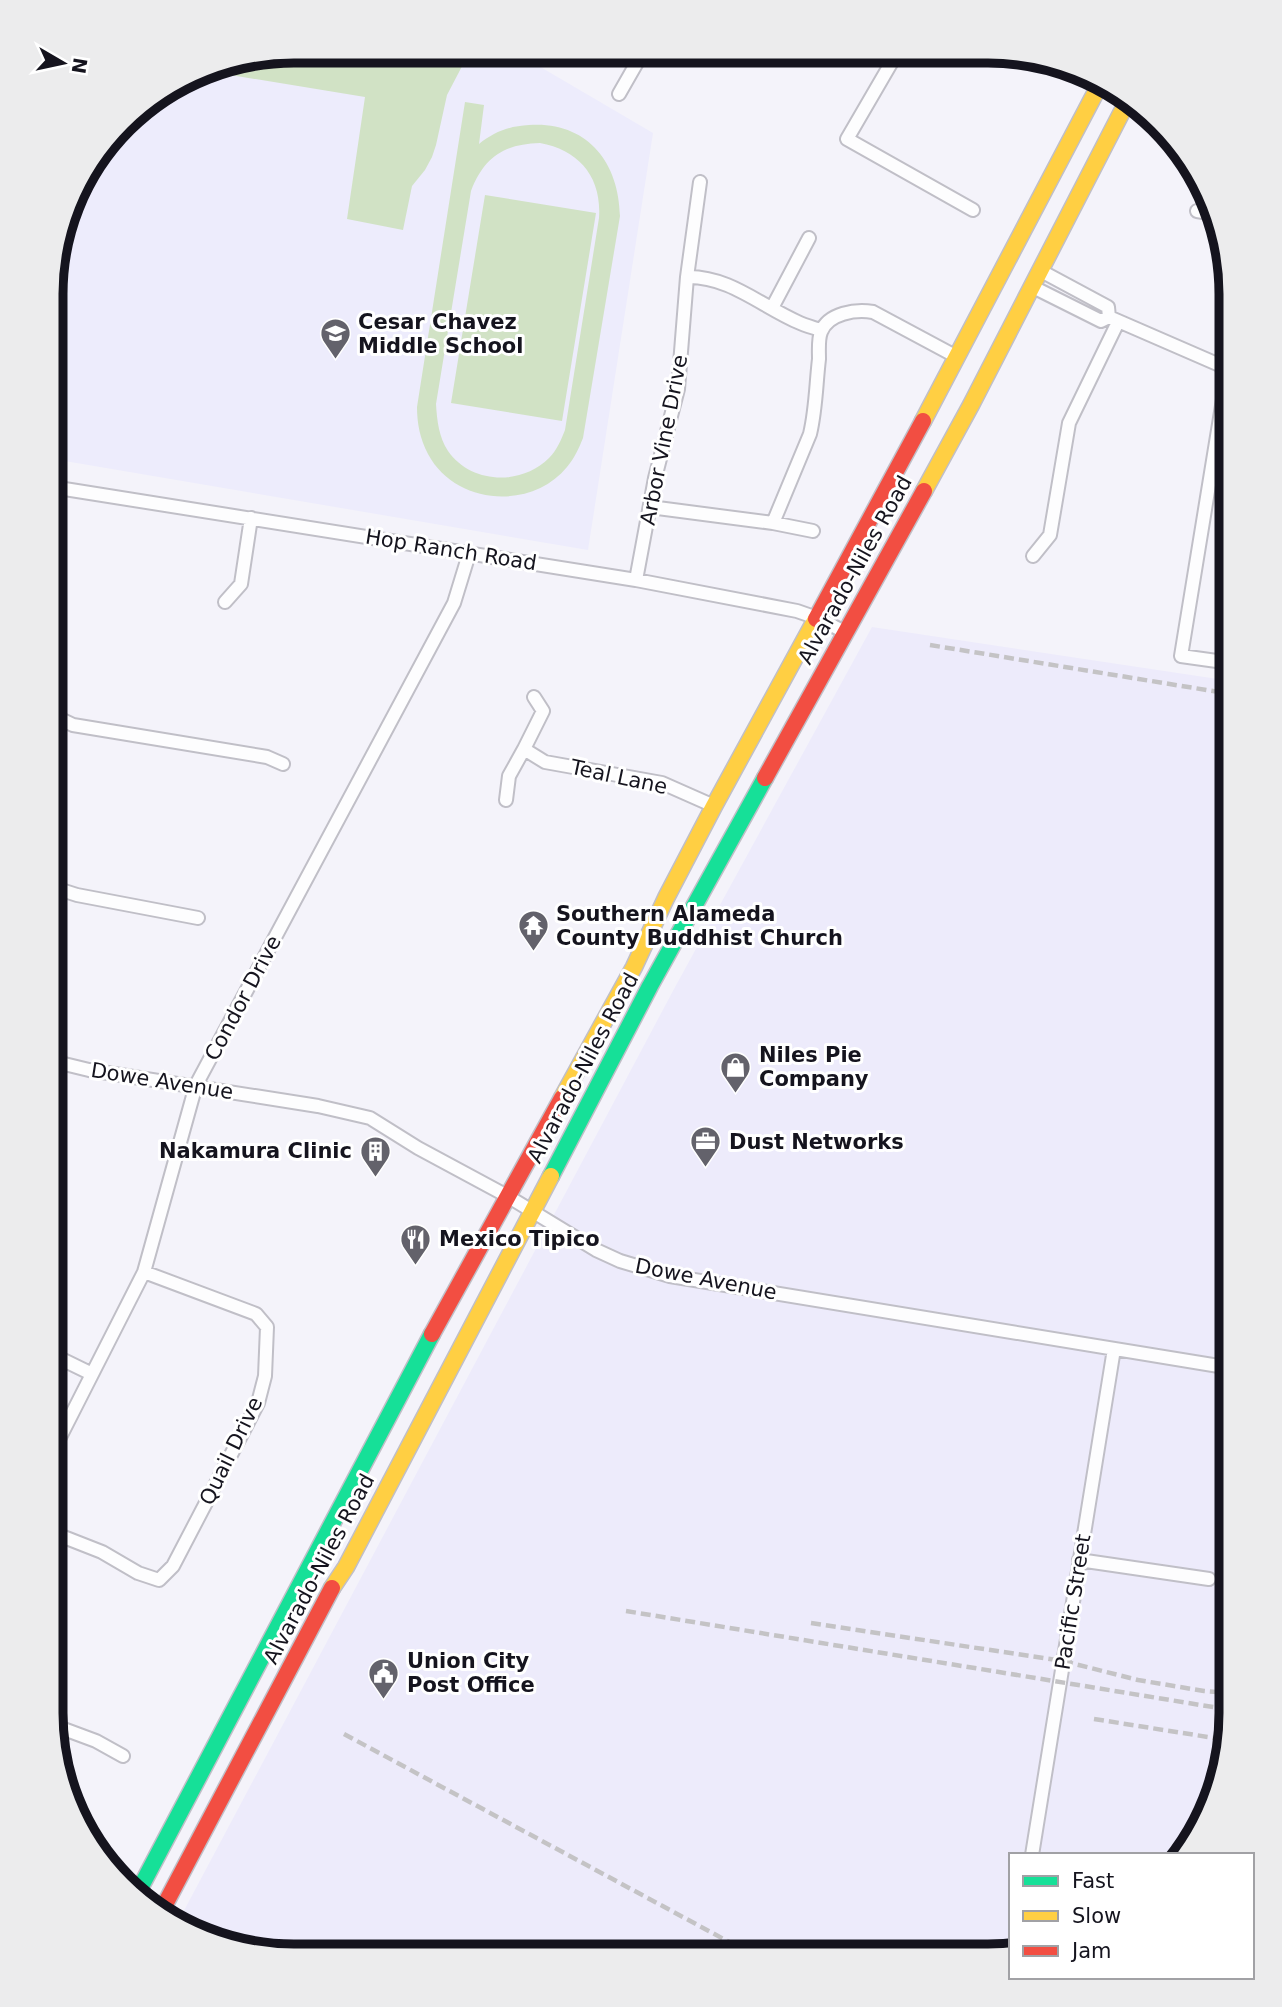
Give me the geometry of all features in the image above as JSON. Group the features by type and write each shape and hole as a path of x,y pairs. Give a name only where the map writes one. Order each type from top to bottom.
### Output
{"main road":[{"name":"Alvarado-Niles Road","path":"141,1886 418,1359 634,967 714,806 957,357 1096,91"},
{"name":"Alvarado-Niles Road","path":"165,1904 325,1600 346,1567 650,986 971,405 1124,108"}],"street":[{"path":"619,94 637,63"},
{"path":"891,63 846,139 973,210"},
{"name":"Arbor Vine Drive","path":"636,580 655,478 678,389 687,277 700,182"},
{"path":"1197,211 1204,212"},
{"path":"772,308 808,238"},
{"path":"1033,556 1050,535 1069,423 1113,319 1108,307 1041,271"},
{"path":"687,277 703,276 722,282 799,323 821,330"},
{"path":"1033,287 1101,321 1113,319 1219,365"},
{"path":"773,523 810,434 821,330 832,319 845,312 873,312 957,357"},
{"path":"1219,434 1181,656 1219,661"},
{"name":"Hop Ranch Road","path":"63,488 636,580 797,611 845,632"},
{"path":"650,507 813,531"},
{"path":"225,602 241,584 251,518"},
{"name":"Condor Drive","path":"63,1431 145,1272 196,1085 454,603 469,554"},
{"path":"506,800 509,776 543,711 534,697"},
{"path":"63,721 73,726 267,757 283,764"},
{"name":"Teal Lane","path":"524,749 545,762 662,783 714,806"},
{"path":"63,891 198,918"},
{"name":"Dowe Avenue","path":"63,1064 318,1106 370,1118 596,1250 620,1261 670,1276 1219,1366"},
{"name":"Quail Drive","path":"63,1537 102,1552 138,1573 159,1580 173,1566 258,1403 265,1376 267,1328 256,1314 145,1272"},
{"name":"Pacific Street","path":"1032,1853 1114,1349"},
{"path":"63,1360 92,1374"},
{"path":"1080,1560 1209,1579"},
{"path":"63,1729 96,1741 123,1756"}],"shaded area":[{"name":"Cesar Chavez Middle School","path":"279,63 534,63 653,133 588,550 63,461 65,264 71,234 81,206 94,179 120,142 153,111 179,94 220,75"},
{"path":"872,627 1219,679 1219,1728 1207,1787 1195,1815 1171,1853 1009,1853 1009,1943 294,1944 234,1936 182,1914 674,989"}],"green space":[{"path":"279,63 464,63 447,95 432,157 412,186 403,230 347,219 365,97 224,74"},
{"path":"465,102 484,105 479,144 502,130 529,125 567,130 583,138 596,148 606,162 618,196 620,216 583,438 574,457 552,481 534,491 514,496 474,492 456,484 440,471 428,454 420,431 417,407","holes":["540,143 577,159 585,168 597,190 599,203 599,218 565,430 554,452 538,467 511,477 483,475 458,462 448,451 439,429 436,404 471,191 482,169 506,150"]},
{"path":"485,195 596,213 562,421 451,403"}],"railway":[{"path":"930,645 1219,692"},
{"path":"626,1611 1219,1708"},
{"path":"811,1623 1063,1661 1138,1680 1219,1692"},
{"path":"1094,1719 1218,1739"},
{"path":"344,1734 733,1944"}],"traffic: fast":[{"path":"551,1176 650,986 765,778"},
{"path":"141,1886 432,1334"}],"traffic: slow":[{"path":"923,421 1096,91"},
{"path":"924,491 1124,108"},
{"path":"562,1098 634,967 714,806 816,619"},
{"path":"332,1588 346,1567 551,1176"}],"traffic: jam":[{"path":"816,619 923,421"},
{"path":"765,778 924,491"},
{"path":"432,1334 562,1098"},
{"path":"165,1904 332,1588"}],"place":[{"name":"Cesar Chavez Middle School","path":"335,361"},
{"name":"Southern Alameda County Buddhist Church","path":"533,953"},
{"name":"Niles Pie Company","path":"736,1094"},
{"name":"Dust Networks","path":"706,1169"},
{"name":"Nakamura Clinic","path":"375,1178"},
{"name":"Mexico Tipico","path":"416,1266"},
{"name":"Union City Post Office","path":"384,1700"}]}
